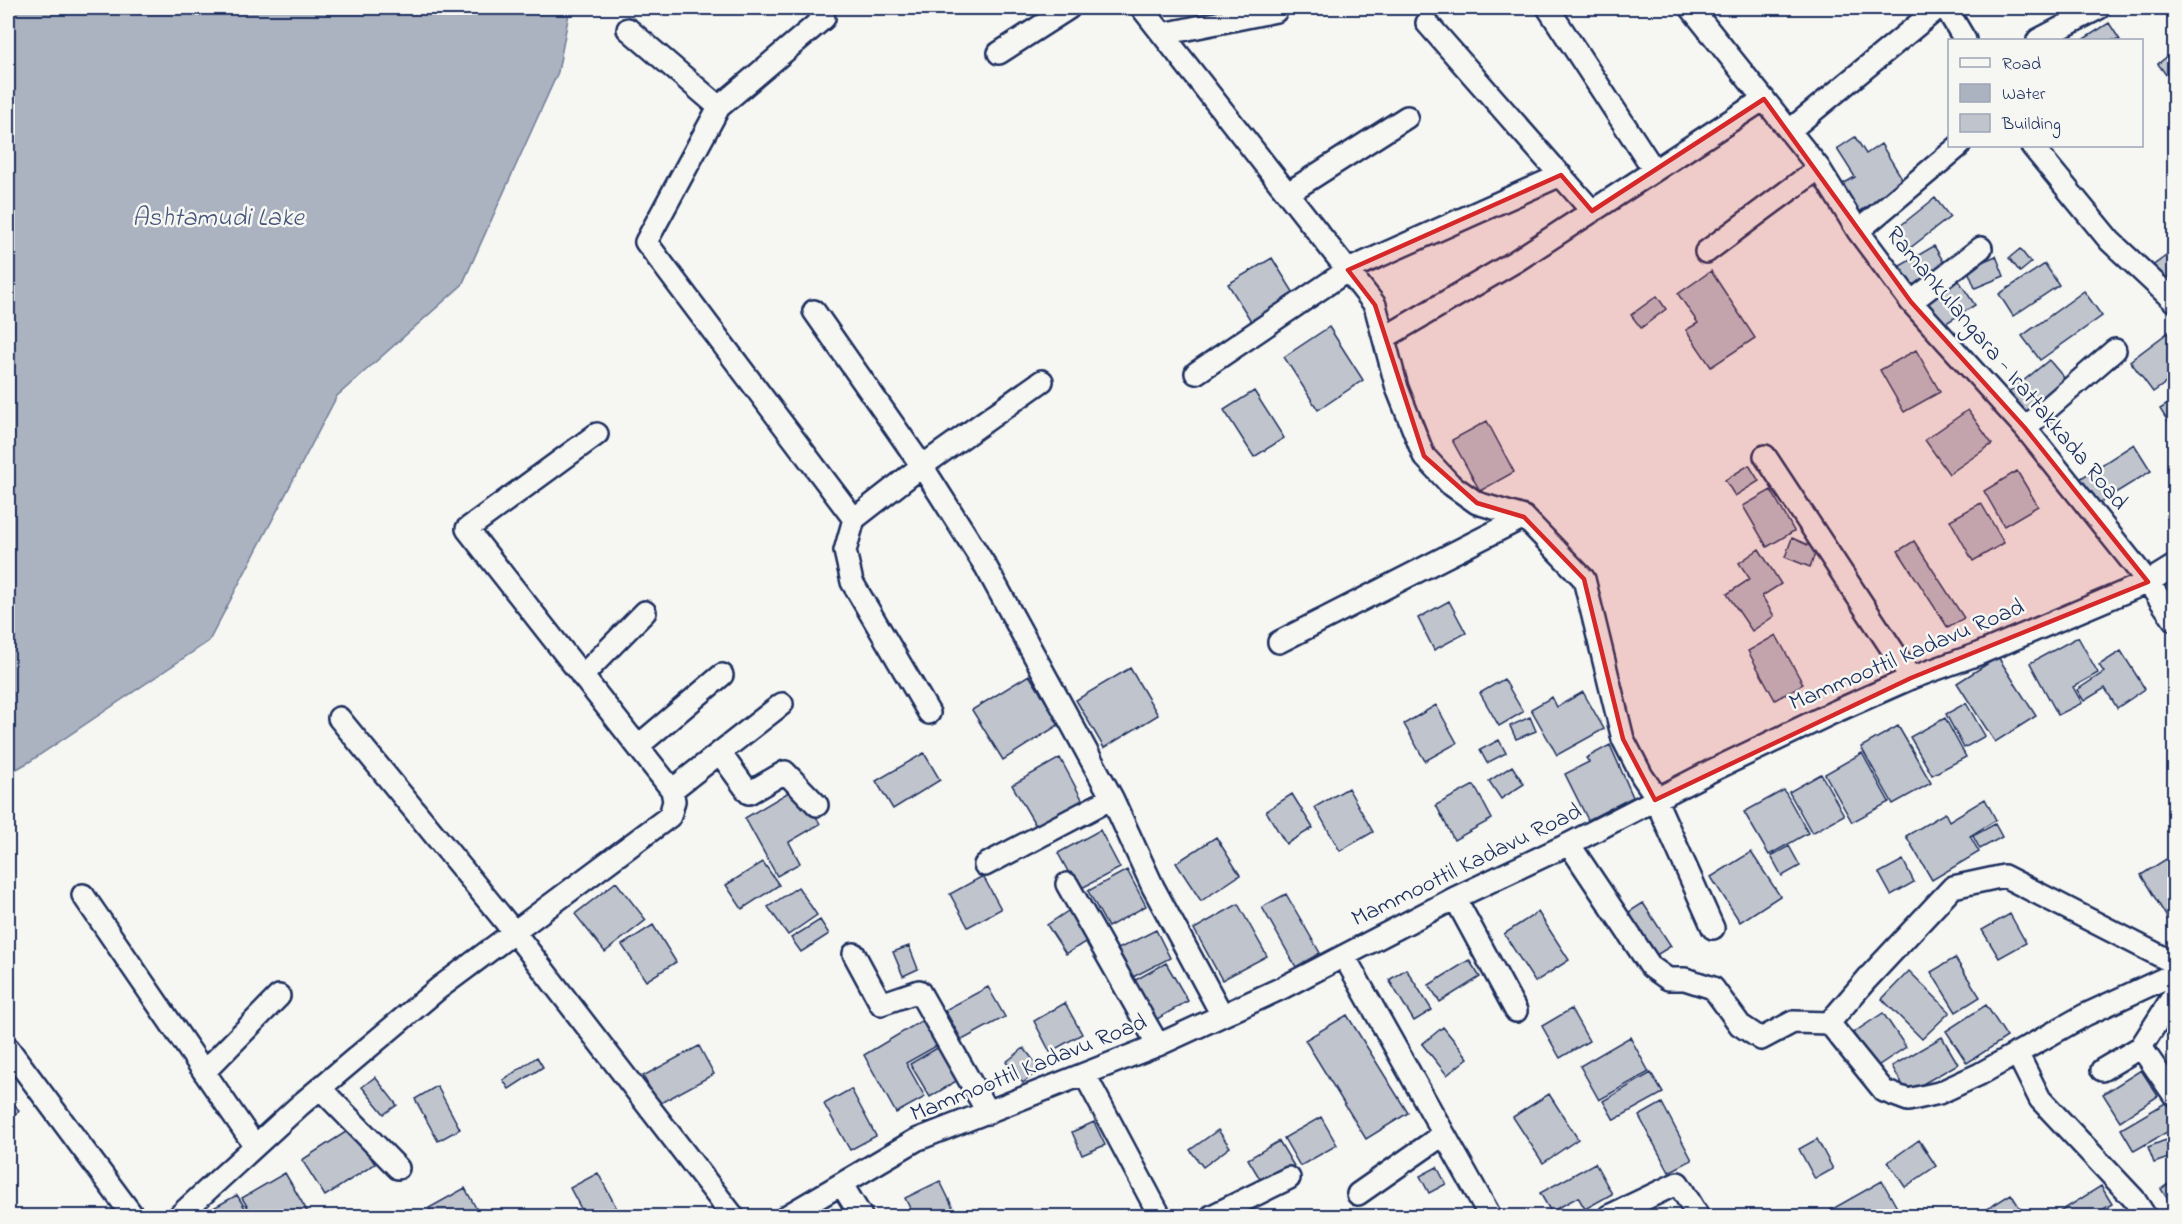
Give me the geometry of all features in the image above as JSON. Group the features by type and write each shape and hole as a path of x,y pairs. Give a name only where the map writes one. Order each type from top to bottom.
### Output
{"street":[{"path":"999,53 1069,8"},
{"path":"1142,8 1375,305 1397,388 1424,456 1450,484 1477,503 1524,517 1584,579 1623,739 1655,800 1713,928"},
{"path":"1548,8 1654,170"},
{"name":"Ramankulangara - Irattakkada Road","path":"1691,8 1819,168 1858,231 1911,302 2025,428 2148,582 2175,620"},
{"path":"1789,131 1938,8"},
{"path":"1946,8 1964,39"},
{"path":"2040,39 2099,8"},
{"path":"1163,34 1224,14 1276,11"},
{"path":"824,18 719,107 646,242 854,519"},
{"path":"1427,23 1592,211"},
{"path":"627,29 719,107"},
{"path":"1384,338 1516,261 1764,99"},
{"path":"1287,193 1407,117"},
{"path":"1858,231 1958,147"},
{"path":"2033,147 2110,240 2175,301"},
{"path":"1706,252 1819,168"},
{"path":"1196,373 1348,270 1561,175"},
{"path":"1911,302 1981,248"},
{"path":"814,311 922,466 986,567 1112,798 1153,888 1222,1016"},
{"path":"2025,428 2115,350"},
{"path":"929,713 852,582 845,551 854,519 922,466 1042,381"},
{"path":"179,1216 320,1088 439,988 670,816 674,801 672,790 467,529 597,434"},
{"path":"1765,456 1911,678"},
{"path":"1280,642 1524,517"},
{"name":"Mammoottil Kadavu Road","path":"787,1216 916,1140 1085,1075 1222,1016 1282,988 1455,898 1832,713 1911,678 1978,654 2148,582 2175,566"},
{"path":"582,675 645,612"},
{"path":"638,746 722,675"},
{"path":"672,790 782,704"},
{"path":"339,718 514,932 733,1216"},
{"path":"720,753 749,793 784,772 817,805"},
{"path":"985,865 1112,798"},
{"path":"1569,844 1651,967 1668,979 1685,979 1713,988 1740,1025 1761,1039 1793,1022 1830,1023 1884,1091 1908,1100 1939,1093 1980,1074 2085,1015 2175,974"},
{"path":"1830,1023 1953,887 2004,876 2175,963"},
{"path":"1067,884 1158,1045"},
{"path":"83,895 255,1146"},
{"path":"1455,898 1516,1011"},
{"path":"854,954 881,1004 919,991 988,1113"},
{"path":"1344,956 1490,1216"},
{"path":"2102,1070 2141,1047 2175,995"},
{"path":"204,1072 279,996"},
{"path":"2141,1047 2175,1095"},
{"path":"8,1048 133,1216"},
{"path":"2017,1053 2040,1099 2134,1199 2145,1216"},
{"path":"1085,1075 1160,1216"},
{"path":"320,1088 398,1168"},
{"path":"1358,1194 1444,1134"},
{"path":"1212,1216 1289,1178"},
{"path":"1610,1216 1678,1183 1698,1216"},
{"path":"842,1185 861,1216"}],"highlighted area":[{"path":"1764,99 1911,302 2025,428 2148,582 1911,678 1655,800 1623,739 1584,579 1524,517 1477,503 1424,456 1375,305 1348,270 1561,175 1592,211"}],"water":[{"name":"Ashtamudi Lake","path":"8,8 570,8 558,72 462,285 337,396 209,641 8,774"}],"building":[{"path":"2109,23 2119,39 2084,39"},
{"path":"2174,51 2174,76 2170,80 2158,64"},
{"path":"1855,137 1866,154 1881,144 1905,183 1856,214 1839,186 1855,177 1837,149"},
{"path":"1935,198 1950,217 1910,248 1895,230"},
{"path":"1934,246 1948,269 1910,292 1895,269"},
{"path":"2020,249 2031,263 2020,272 2009,258"},
{"path":"2173,251 2174,274 2162,282 2151,267"},
{"path":"1996,256 2004,276 1975,288 1967,268"},
{"path":"1272,258 1295,295 1251,321 1228,284"},
{"path":"2045,264 2059,285 2013,316 1999,294"},
{"path":"1711,271 1755,338 1711,367 1686,330 1698,323 1678,294"},
{"path":"1955,275 1975,305 1940,327 1921,298"},
{"path":"2084,291 2102,316 2040,360 2022,336"},
{"path":"1657,296 1666,309 1641,328 1631,315"},
{"path":"1329,327 1363,380 1318,410 1284,357"},
{"path":"2174,328 2174,377 2153,392 2130,361"},
{"path":"1916,350 1940,392 1904,412 1880,370"},
{"path":"2049,360 2071,386 2028,421 2006,395"},
{"path":"1254,391 1284,438 1254,457 1224,410"},
{"path":"2174,400 2174,431 2160,409"},
{"path":"1968,410 1992,444 1949,474 1925,440"},
{"path":"1487,421 1514,472 1480,491 1452,440"},
{"path":"2134,444 2151,471 2091,508 2075,482"},
{"path":"1749,465 1759,481 1735,496 1725,480"},
{"path":"2017,471 2038,506 2004,526 1984,491"},
{"path":"1771,490 1794,531 1767,547 1743,506"},
{"path":"1981,503 2004,543 1973,561 1950,520"},
{"path":"1792,538 1817,549 1810,567 1785,557"},
{"path":"1914,541 1964,618 1948,628 1898,551"},
{"path":"1759,549 1781,584 1762,596 1774,616 1752,631 1727,594 1750,579 1739,563"},
{"path":"1449,601 1466,633 1434,650 1418,618"},
{"path":"1776,635 1803,684 1775,700 1748,651"},
{"path":"2078,637 2098,673 2073,687 2082,703 2058,715 2030,663"},
{"path":"2121,651 2145,689 2117,708 2105,688 2084,701 2077,690 2104,672 2099,665"},
{"path":"1998,657 2036,716 1995,742 1957,683"},
{"path":"1130,668 1158,715 1104,748 1076,700"},
{"path":"1029,675 1060,724 1003,760 972,710"},
{"path":"1504,679 1523,712 1499,726 1480,693"},
{"path":"1583,692 1604,729 1557,755 1531,709 1552,697 1557,707"},
{"path":"1966,703 1985,736 1964,748 1946,714"},
{"path":"1436,705 1457,743 1425,761 1404,724"},
{"path":"1530,717 1536,731 1516,739 1510,726"},
{"path":"1945,718 1966,757 1932,775 1910,737"},
{"path":"1898,726 1931,783 1893,804 1861,747"},
{"path":"1499,740 1506,753 1487,763 1480,750"},
{"path":"1610,745 1633,797 1588,820 1565,774 1589,762 1586,758"},
{"path":"924,753 940,780 893,809 876,781"},
{"path":"1862,753 1889,802 1852,822 1825,774"},
{"path":"1060,758 1083,801 1036,826 1012,785"},
{"path":"1512,766 1524,784 1501,799 1489,781"},
{"path":"1821,774 1844,815 1812,833 1789,792"},
{"path":"1474,785 1492,819 1454,840 1436,805"},
{"path":"799,786 820,824 789,842 800,863 777,876 745,818"},
{"path":"1348,788 1373,832 1340,851 1315,807"},
{"path":"1784,790 1808,833 1769,855 1744,812"},
{"path":"1292,794 1313,828 1286,844 1266,811"},
{"path":"1985,799 1996,820 1970,836 1979,852 1932,880 1906,836 1945,813 1949,821"},
{"path":"1995,824 2002,837 1980,849 1973,836"},
{"path":"1100,830 1120,868 1078,890 1058,853"},
{"path":"1216,837 1240,875 1201,901 1176,863"},
{"path":"1789,846 1800,866 1782,876 1771,856"},
{"path":"1751,852 1780,896 1740,922 1711,877"},
{"path":"2174,854 2174,929 2141,875"},
{"path":"1903,860 1914,882 1891,895 1879,873"},
{"path":"763,862 779,885 742,909 726,885"},
{"path":"1127,870 1146,906 1108,927 1088,891"},
{"path":"983,876 1001,909 968,927 950,894"},
{"path":"616,882 646,920 605,952 575,914"},
{"path":"798,887 817,915 788,935 768,907"},
{"path":"1286,894 1320,953 1296,967 1262,907"},
{"path":"1643,903 1671,946 1642,964 1615,921"},
{"path":"1238,904 1267,956 1222,980 1194,929"},
{"path":"1071,909 1090,939 1066,954 1047,925"},
{"path":"1538,912 1569,960 1535,982 1504,934"},
{"path":"2010,914 2026,943 1999,958 1982,930"},
{"path":"820,920 829,934 801,952 791,938"},
{"path":"653,925 676,962 646,981 622,945"},
{"path":"1156,930 1170,958 1133,977 1118,949"},
{"path":"909,946 918,969 903,976 893,952"},
{"path":"1955,958 1980,997 1956,1012 1931,972"},
{"path":"1469,960 1480,977 1440,1002 1429,985"},
{"path":"1166,963 1188,1001 1152,1022 1130,983"},
{"path":"1406,969 1432,1010 1414,1021 1389,980"},
{"path":"1909,971 1950,1012 1922,1039 1882,999"},
{"path":"988,987 1005,1017 962,1040 945,1010"},
{"path":"1065,1003 1082,1034 1050,1052 1034,1021"},
{"path":"1986,1005 2007,1037 1967,1063 1946,1031"},
{"path":"1571,1009 1589,1041 1560,1058 1542,1026"},
{"path":"1883,1013 1906,1047 1876,1067 1853,1033"},
{"path":"1347,1015 1408,1113 1366,1139 1305,1040"},
{"path":"926,1018 940,1044 906,1063 925,1097 896,1113 864,1055"},
{"path":"1443,1027 1468,1058 1447,1075 1422,1044"},
{"path":"1630,1037 1649,1072 1599,1100 1580,1066"},
{"path":"1942,1037 1958,1064 1907,1093 1892,1066"},
{"path":"699,1046 714,1074 659,1104 643,1076"},
{"path":"939,1047 958,1080 930,1097 910,1064"},
{"path":"1024,1048 1040,1069 1023,1083 1006,1062"},
{"path":"537,1057 543,1067 509,1089 503,1080"},
{"path":"2141,1070 2158,1096 2120,1121 2103,1094"},
{"path":"1651,1073 1663,1093 1614,1120 1603,1101"},
{"path":"375,1077 397,1105 384,1114 362,1087"},
{"path":"437,1086 460,1129 438,1141 415,1099"},
{"path":"851,1089 876,1136 850,1150 824,1104"},
{"path":"8,1094 19,1111 8,1120"},
{"path":"1549,1094 1578,1139 1543,1163 1513,1117"},
{"path":"2167,1102 2174,1114 2174,1128 2134,1151 2121,1129"},
{"path":"1662,1103 1692,1160 1669,1172 1639,1116"},
{"path":"1321,1117 1337,1145 1300,1166 1284,1138"},
{"path":"1094,1122 1105,1145 1082,1155 1072,1132"},
{"path":"352,1128 375,1164 325,1196 302,1160"},
{"path":"1218,1130 1230,1147 1203,1167 1190,1150"},
{"path":"2173,1137 2174,1156 2154,1163 2148,1147"},
{"path":"1817,1139 1833,1169 1815,1179 1799,1149"},
{"path":"1919,1140 1936,1166 1905,1187 1888,1162"},
{"path":"1279,1141 1294,1166 1263,1184 1248,1159"},
{"path":"1595,1163 1612,1194 1585,1209 1578,1197 1551,1212 1540,1193"},
{"path":"1437,1167 1446,1184 1429,1193 1420,1176"},
{"path":"285,1173 310,1216 253,1216 242,1198"},
{"path":"598,1173 616,1207 597,1216 585,1216 570,1188"},
{"path":"2174,1180 2174,1209 2161,1189"},
{"path":"940,1181 957,1216 914,1216 905,1198"},
{"path":"1882,1181 1900,1213 1895,1216 1820,1216"},
{"path":"2101,1186 2112,1204 2092,1216 2053,1216"},
{"path":"465,1188 477,1210 465,1216 434,1216 429,1208"},
{"path":"2011,1194 2025,1216 1976,1216"},
{"path":"237,1195 250,1216 199,1216"}]}
